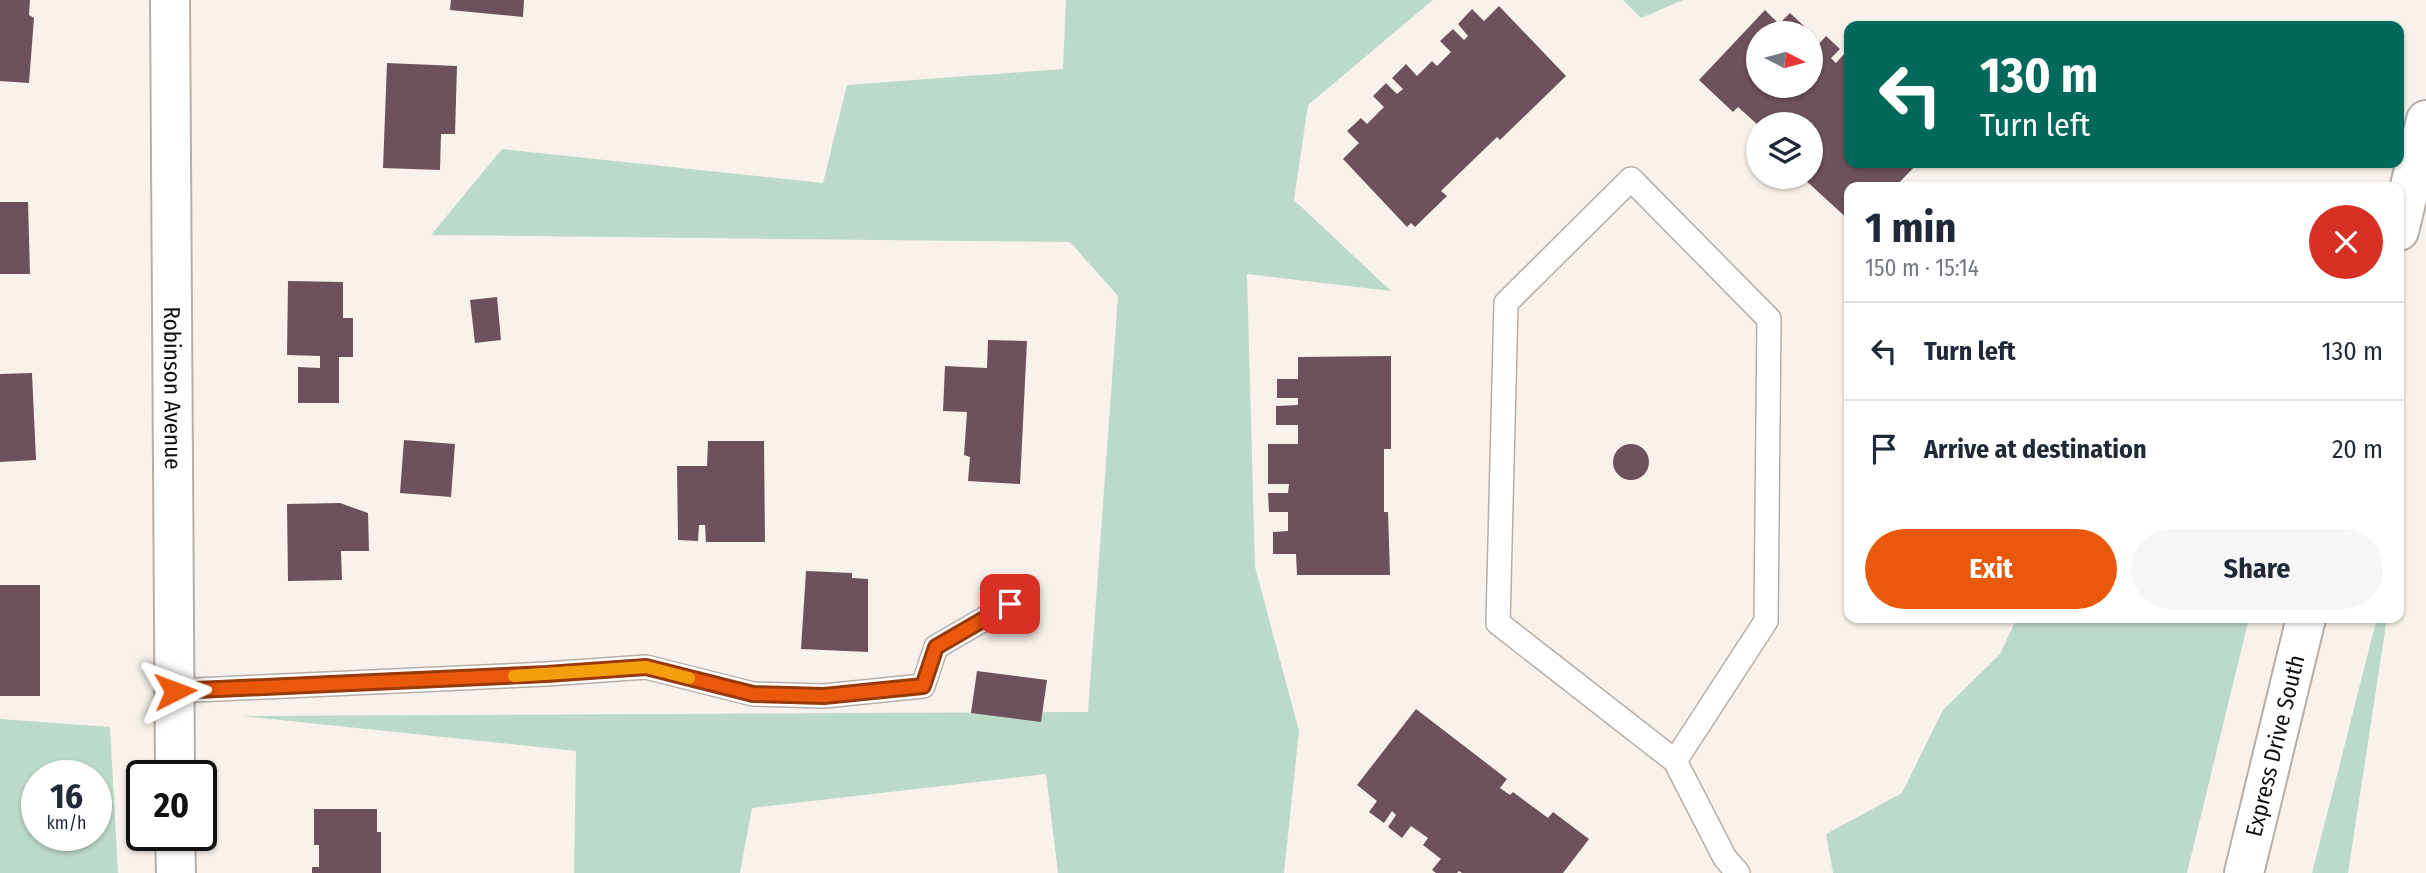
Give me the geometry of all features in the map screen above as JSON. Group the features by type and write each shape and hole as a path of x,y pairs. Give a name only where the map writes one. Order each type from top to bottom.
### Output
{"street":[{"name":"Robinson Avenue","path":"170,0 175,760"},
{"path":"2404,210 2426,120"},
{"name":"Express Drive South","path":"2244,873 2305,623"},
{"path":"176,851 176,873"}],"lane":[{"path":"1675,761 1766,621 1769,319 1631,180 1506,303 1498,623 1675,761 1725,858 1738,873"},
{"path":"175,691 646,667 753,694 824,696 923,686 936,647 1010,604"}],"green space":[{"path":"1066,0 1433,0 1308,105 1294,200 1391,291 1247,274 1255,567 1299,731 1284,873 1058,873 1046,774 752,808 740,873 574,873 576,751 242,716 1088,712 1118,296 1070,242 431,235 502,149 823,183 847,85 1063,69"},
{"path":"1623,0 1683,0 1641,18"},
{"path":"2015,623 2248,623 2187,873 1833,873 1826,834 1902,793 1943,710 2000,654"},
{"path":"2376,623 2386,623 2348,873 2312,873"},
{"path":"0,719 110,727 112,760 21,760 21,851 112,851 112,764 118,873 0,873"}],"building":[{"path":"0,0 30,0 29,15 34,18 29,83 0,81"},
{"path":"451,0 524,0 523,17 450,10"},
{"path":"1499,6 1566,76 1500,140 1497,137 1441,191 1447,196 1415,227 1411,223 1407,227 1343,159 1359,143 1347,131 1361,118 1367,124 1384,107 1373,96 1386,83 1397,94 1403,89 1392,78 1406,64 1417,76 1432,61 1437,66 1451,52 1440,41 1453,29 1464,40 1468,36 1458,24 1472,9 1484,21"},
{"path":"1765,10 1776,21 1755,21"},
{"path":"1790,13 1799,21 1782,21"},
{"path":"1746,30 1746,98 1824,98 1826,36 1840,49 1831,58 1836,63 1844,54 1844,168 1913,168 1900,182 1844,182 1844,216 1815,189 1823,189 1823,112 1746,112 1746,114 1738,107 1733,112 1699,80"},
{"path":"387,63 457,66 455,134 441,134 440,170 383,168"},
{"path":"0,202 28,202 30,274 0,274"},
{"path":"288,281 343,282 343,318 353,318 353,357 339,357 339,403 298,403 298,367 320,368 320,356 287,355"},
{"path":"497,297 501,340 475,343 470,300"},
{"path":"988,340 1027,341 1020,484 968,481 970,457 964,455 967,412 943,411 945,366 987,368"},
{"path":"1391,356 1391,449 1384,449 1384,512 1388,512 1390,575 1297,575 1296,554 1273,554 1273,532 1288,531 1288,512 1269,512 1268,493 1288,493 1289,484 1268,484 1268,444 1298,444 1298,425 1276,425 1276,406 1298,405 1298,398 1277,398 1277,379 1298,379 1298,357"},
{"path":"32,373 36,460 0,462 0,374"},
{"path":"404,440 455,444 451,497 400,493"},
{"path":"708,441 764,441 765,542 706,542 705,525 699,525 698,541 678,540 677,466 707,466"},
{"path":"1631,444 1644,449 1649,462 1644,475 1631,480 1618,475 1613,462 1618,449"},
{"path":"340,503 368,513 369,551 341,551 342,580 288,581 287,504"},
{"path":"806,571 852,573 852,578 868,579 868,652 801,649"},
{"path":"0,585 40,585 40,696 0,696"},
{"path":"977,671 1047,680 1041,722 971,713"},
{"path":"1416,709 1507,779 1500,788 1510,795 1513,792 1548,818 1553,812 1589,839 1563,873 1436,873 1432,870 1441,859 1423,845 1428,838 1411,826 1402,838 1388,827 1396,815 1392,811 1384,823 1369,812 1377,801 1357,785"},
{"path":"314,809 377,809 377,832 381,832 381,873 312,873 312,867 319,867 319,845 314,845"}],"slow traffic":[{"path":"514,676 646,667 689,678"}],"route":[{"path":"175,691 646,667 753,694 824,696 923,686 936,647 1010,604"}]}
